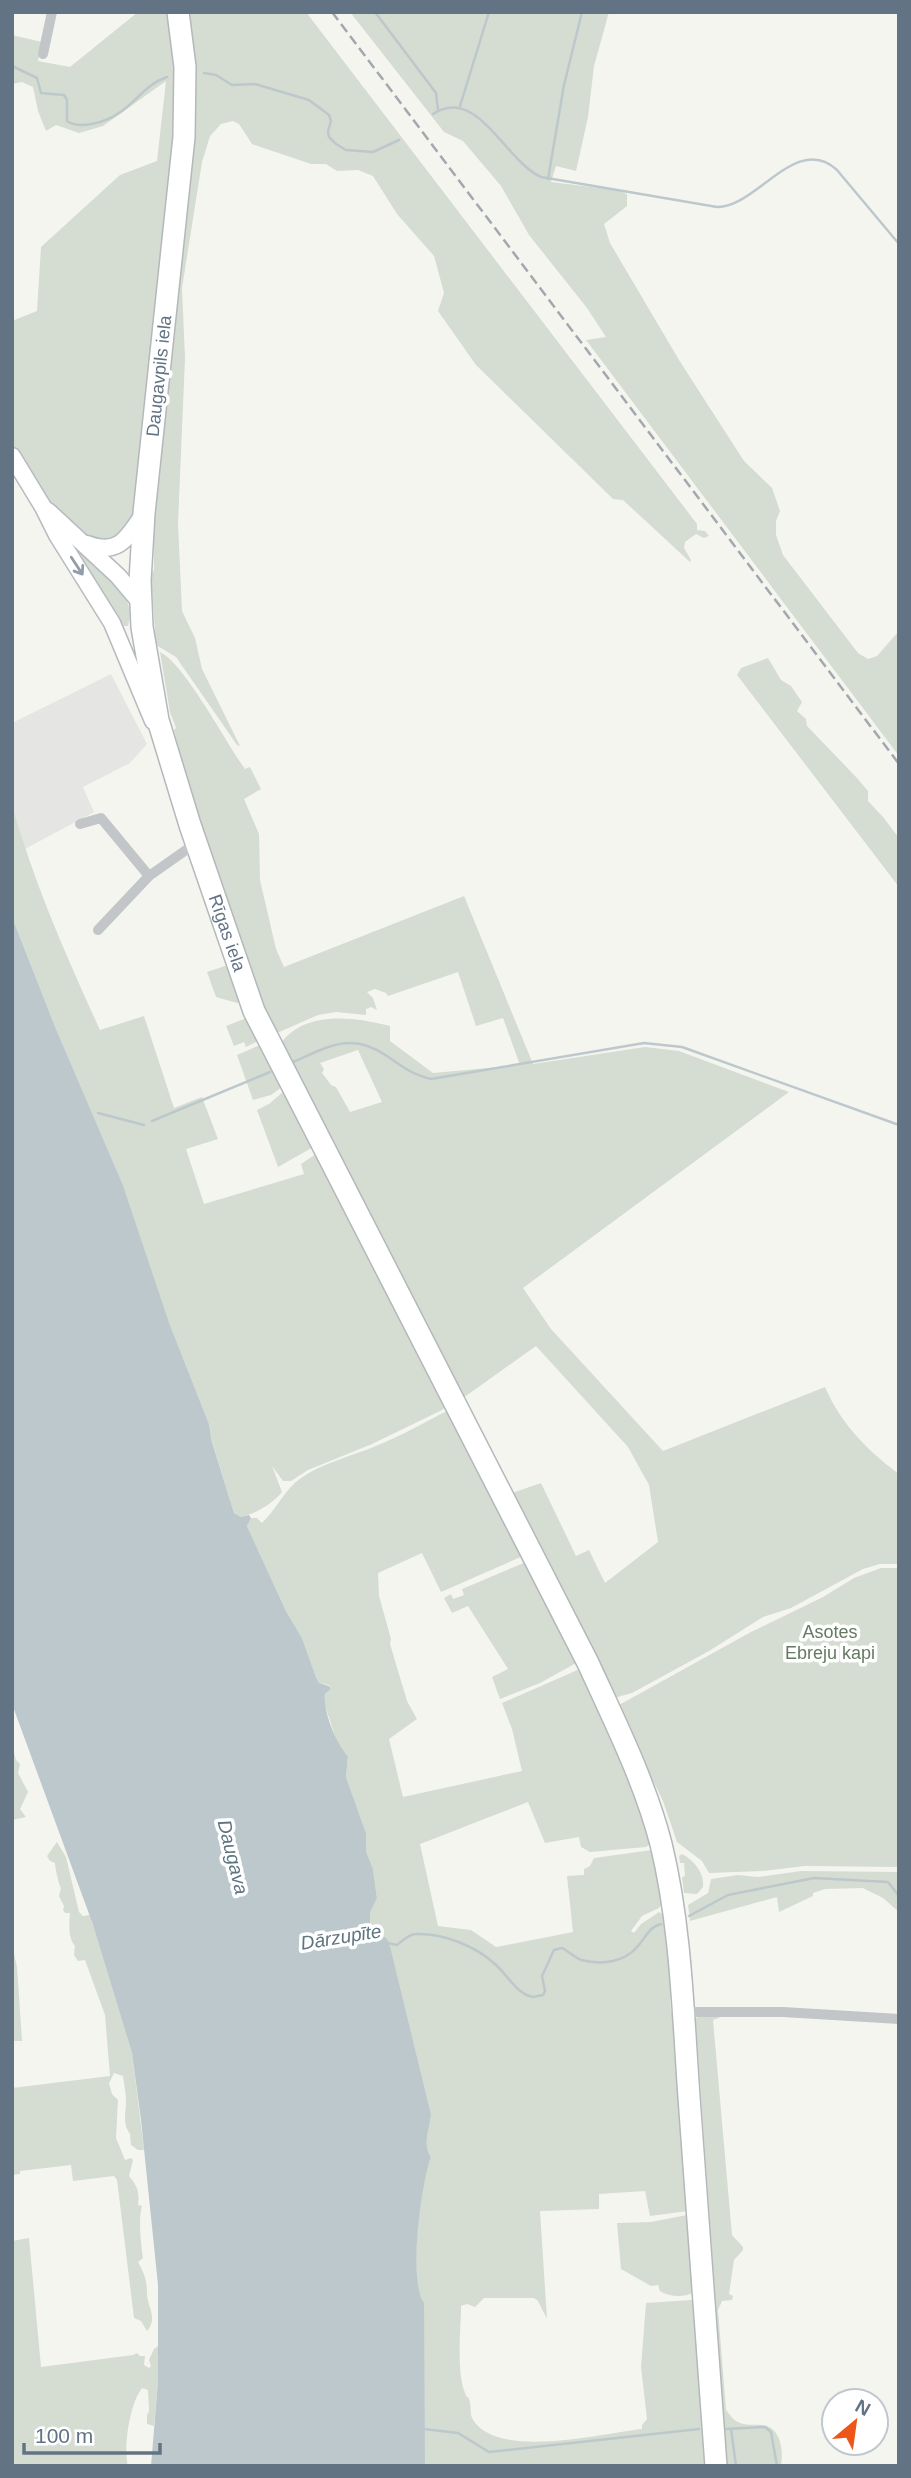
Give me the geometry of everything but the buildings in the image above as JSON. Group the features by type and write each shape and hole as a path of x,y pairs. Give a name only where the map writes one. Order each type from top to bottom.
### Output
{"highway":[{"name":"Daugavpils iela","path":"163,738 148,672 140,602 144,513 184,137 185,67 177,12"},
{"name":"Rīgas iela","path":"163,738 250,1000 268,1040 588,1663 644,1791 662,1846 674,1923 683,2012 716,2466"}],"main road":[{"name":"Rīgas iela","path":"12,457 112,623 151,717 163,738"},
{"path":"43,507 118,576 140,602"},
{"path":"83,543 100,549 118,545 128,538 144,513"},
{"path":"112,623 127,634 135,633 142,627"}],"street":[{"path":"43,54 52,12"},
{"path":"80,824 101,818 149,876"},
{"path":"98,930 149,876 196,843"},
{"path":"683,2012 783,2012 899,2019"}],"shaded area":[{"path":"111,674 147,744 130,763 83,787 94,812 25,849 12,805 12,723"}],"green space":[{"path":"138,12 170,12 179,85 134,520 117,543 92,543 62,517 12,447 12,321 37,311 41,247 120,175 157,161 166,81 103,126 79,133 56,125 46,131 33,87 22,82 12,84 12,35 42,42 38,61 70,67"},
{"path":"188,12 306,12 697,524 697,530 705,531 709,536 704,538 696,534 685,542 684,548 690,562 623,500 613,499 476,365 438,311 444,293 434,256 397,214 373,176 358,170 337,171 326,164 311,164 252,144 239,124 233,121 221,124 210,136 202,162 182,288 185,358 178,524 182,611 195,638 202,669 240,746 237,745 176,657 156,645 151,575 154,570 154,511 196,121 195,70"},
{"path":"350,12 609,12 594,66 588,117 576,171 556,166 551,182 616,190 627,194 627,206 604,224 610,243 679,360 744,461 772,488 780,511 776,521 776,535 783,555 858,653 868,659 877,656 899,631 899,756 586,340 606,337 587,308 529,235 501,186 463,141 444,132"},
{"path":"68,537 100,565 120,588 130,613 128,626 121,626"},
{"path":"160,652 170,659 193,687 245,769 250,767 261,789 244,799 259,834 260,880 276,949 284,967 464,896 533,1064 645,1047 679,1051 789,1092 523,1288 551,1329 663,1451 825,1387 839,1413 856,1435 899,1474 899,1564 880,1564 863,1569 791,1608 763,1617 709,1651 632,1693 614,1698 512,1493 541,1483 576,1556 589,1550 605,1583 658,1542 649,1485 628,1447 536,1346 463,1398 281,1043 291,1032 317,1021 361,1020 390,1026 390,1041 433,1073 520,1065 503,1018 476,1026 458,972 388,996 375,989 367,992 373,998 377,1010 371,1007 366,1009 366,1015 336,1012 318,1015 277,1033 256,996 177,757 180,754 174,730 176,728 170,712","holes":["358,1050 382,1102 350,1112 336,1087 331,1085 322,1073 324,1069 320,1063"]},
{"path":"768,658 781,680 791,686 802,702 797,711 806,719 807,726 868,791 868,801 899,838 899,887 737,675 741,668"},
{"path":"12,805 30,863 100,1030 144,1016 174,1108 202,1097 218,1139 186,1149 204,1204 304,1174 301,1164 316,1154 447,1405 442,1410 372,1444 308,1470 291,1481 283,1481 272,1466 282,1492 269,1504 241,1517 234,1513 209,1424 170,1325 123,1185 56,1029 12,917"},
{"path":"228,965 240,1001 237,1003 216,997 207,972"},
{"path":"249,1017 258,1041 246,1047 244,1042 234,1046 226,1026"},
{"path":"260,1045 282,1087 271,1095 253,1100 237,1055"},
{"path":"284,1091 315,1146 278,1167 257,1110"},
{"path":"449,1410 523,1556 441,1592 422,1553 378,1573 379,1596 390,1644 407,1701 417,1719 389,1739 403,1797 522,1771 512,1729 502,1703 582,1668 644,1812 650,1844 646,1847 590,1852 581,1847 579,1837 545,1843 528,1802 420,1844 438,1926 471,1930 496,1947 573,1932 567,1876 584,1875 584,1869 590,1866 594,1858 652,1850 663,1902 659,1908 642,1916 631,1931 634,1933 641,1924 659,1912 665,1916 688,2211 650,2216 645,2191 599,2194 599,2209 540,2211 547,2319 534,2298 484,2298 475,2307 467,2304 461,2306 462,2384 470,2402 472,2418 484,2431 503,2438 551,2441 642,2429 647,2419 641,2367 646,2303 695,2301 709,2466 425,2466 416,2267 420,2206 431,2157 427,2142 431,2114 389,1943 370,1932 370,1913 377,1898 373,1869 366,1851 366,1833 346,1777 348,1756 338,1746 324,1702 325,1694 331,1689 329,1685 319,1683 302,1638 286,1611 247,1526 251,1518 257,1518 262,1523 290,1488 309,1473 385,1442"},
{"path":"526,1562 578,1662 540,1683 500,1699 492,1677 508,1669 468,1606 452,1613 444,1598 451,1594 453,1599 464,1595 462,1589"},
{"name":"Asotes Ebreju kapi","path":"881,1568 899,1568 899,1867 805,1866 709,1873 702,1861 677,1842 663,1801 619,1711 619,1705 854,1578"},
{"path":"12,1746 20,1764 18,1773 28,1792 20,1809 26,1817 12,1820"},
{"path":"57,1842 66,1857 79,1912 83,1916 90,1915 132,2053 144,2150 138,2150 131,2145 125,2122 123,2076 114,2073 109,2083 112,2094 118,2100 116,2138 125,2160 133,2160 129,2176 137,2189 138,2205 142,2206 140,2224 143,2258 138,2262 147,2285 152,2318 147,2331 141,2321 134,2318 117,2180 114,2176 73,2181 71,2165 20,2171 20,2174 12,2175 12,2088 110,2076 105,2015 85,1960 78,1961 74,1955 70,1913 63,1910 55,1863 47,1856"},
{"path":"682,1854 691,1860 702,1877 703,1887 697,1894 684,1893 684,1863 680,1863 679,1856"},
{"path":"801,1871 899,1872 899,1912 883,1898 863,1888 825,1889 779,1912 777,1897 690,1921 688,1905 708,1893 711,1879 738,1875 758,1877"},
{"path":"12,1945 17,1967 22,2041 12,2041"},
{"path":"721,2017 713,2020 732,2235 743,2247 734,2260 729,2294 733,2296 732,2300 722,2301 718,2310 726,2410 741,2423 764,2425 776,2433 782,2455 781,2466 723,2466 710,2301 715,2293 696,2025 696,2018"},
{"path":"687,2215 694,2292 682,2296 668,2295 660,2291 658,2285 651,2286 621,2269 617,2223 651,2222"},
{"path":"29,2238 41,2367 137,2353 145,2356 144,2365 149,2368 149,2360 158,2346 154,2426 147,2424 148,2390 142,2388 134,2404 129,2426 126,2448 128,2466 12,2466 12,2241"}],"water":[{"name":"Daugava","path":"12,917 56,1029 123,1185 170,1325 209,1424 234,1513 241,1517 249,1515 251,1518 247,1526 286,1611 302,1638 316,1677 319,1683 331,1689 325,1694 328,1718 335,1736 348,1756 346,1777 366,1833 366,1851 373,1869 377,1898 370,1913 370,1932 374,1936 385,1937 389,1942 431,2114 427,2142 431,2157 423,2188 417,2254 419,2292 424,2303 425,2466 151,2466 158,2381 158,2285 132,2053 92,1922 12,1704"}],"waterway":[{"path":"375,12 436,93 438,110"},
{"path":"460,106 489,12"},
{"path":"548,179 564,85 582,12"},
{"path":"12,66 37,78 41,93 64,95 67,100 67,121 79,125 93,124 114,116 153,84 167,77"},
{"path":"204,73 216,75 232,85 255,84 309,100 329,115 329,137 346,150 373,152 399,140"},
{"path":"433,114 449,108 463,109 477,117 528,169 541,177 717,207 732,204 747,196 792,165 807,160 822,161 837,170 899,244"},
{"path":"293,1062 340,1044 362,1044 374,1048 413,1073 431,1079 644,1043 682,1047 899,1125"},
{"path":"152,1121 270,1072"},
{"path":"98,1113 144,1125"},
{"name":"Dārzupīte","path":"689,1916 728,1895 814,1878 888,1882 899,1896"},
{"name":"Dārzupīte","path":"388,1943 397,1945 408,1936 416,1934 459,1942 488,1958 517,1988 533,1997 543,1995 545,1991 542,1976 554,1950 562,1948 578,1959 589,1962 612,1961 632,1952 651,1930 661,1924"},
{"path":"726,2429 765,2427 771,2432 777,2466"},
{"path":"424,2429 458,2433 489,2452 699,2429"},
{"path":"731,2429 736,2466"}],"railway":[{"path":"332,12 899,764"}]}
